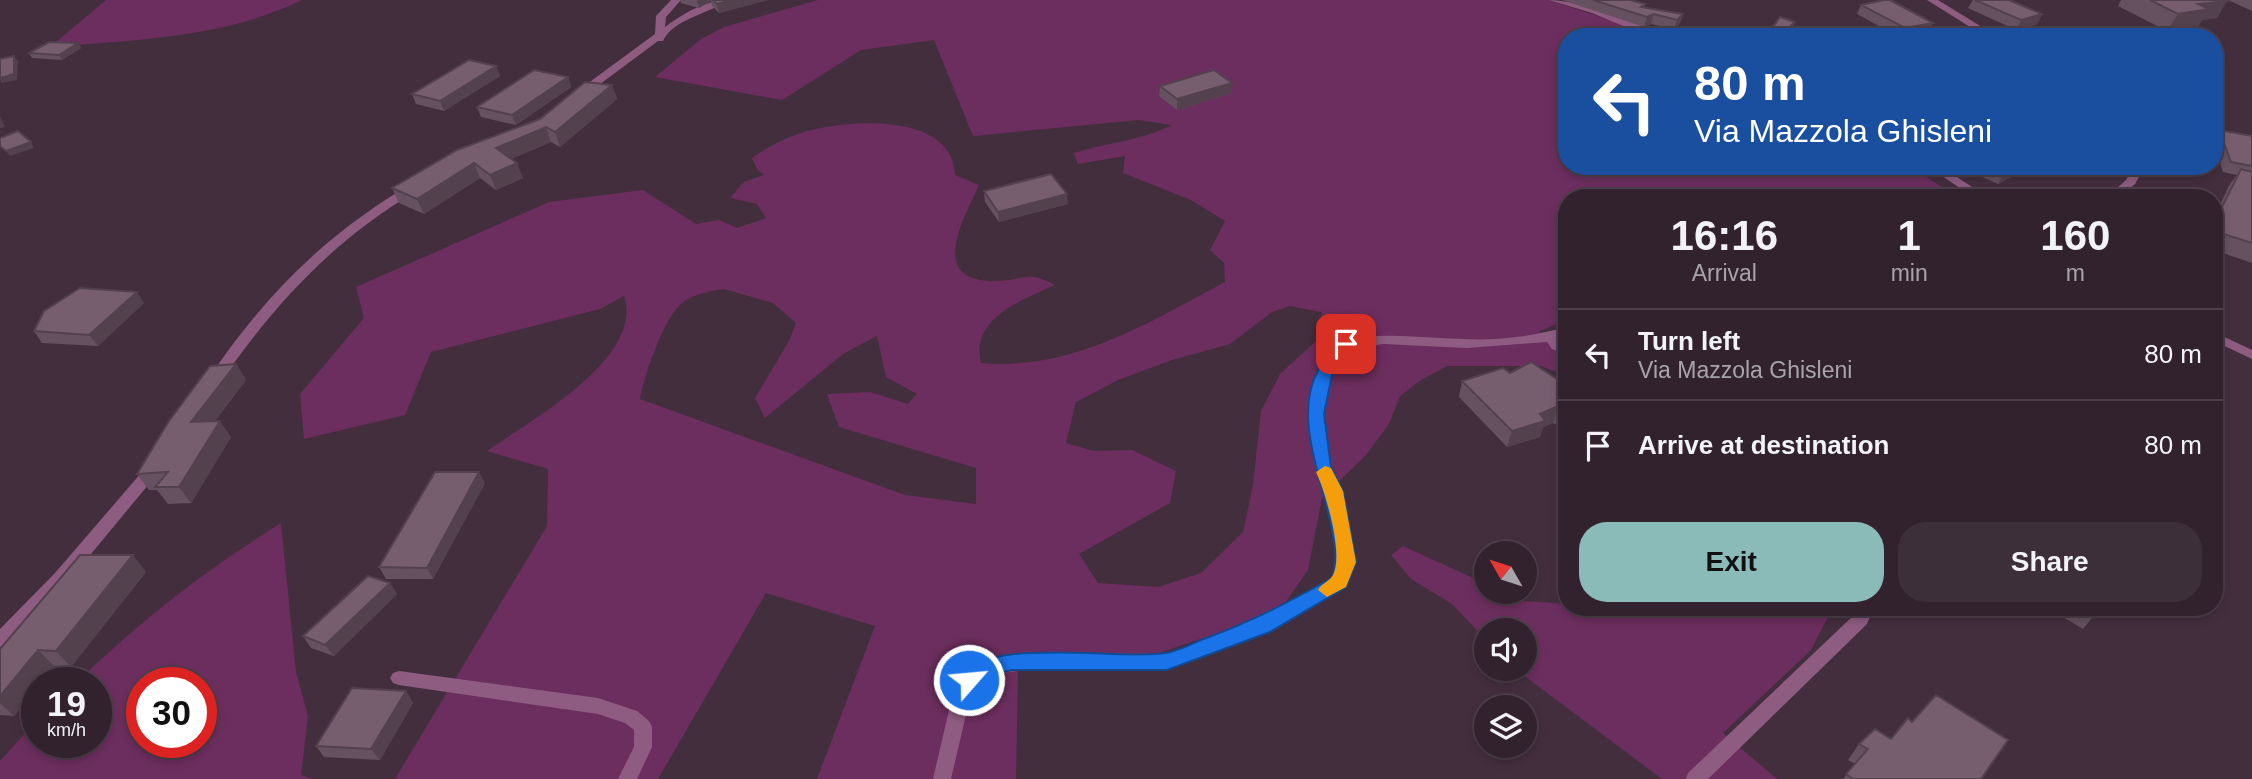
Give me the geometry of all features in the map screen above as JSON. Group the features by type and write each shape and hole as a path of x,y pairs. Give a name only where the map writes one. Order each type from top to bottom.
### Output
{"street":[{"path":"660,38 661,16 677,0"},
{"path":"566,105 684,18 723,0"},
{"path":"1554,0 1595,11 1637,28"},
{"path":"1932,0 1978,28"},
{"path":"1946,175 1969,189"},
{"path":"2124,189 2132,183 2136,175"},
{"path":"209,388 244,335 294,278 338,238 421,185"},
{"path":"942,779 959,706 969,680 985,668 1043,660 1167,662 1263,626 1340,582 1347,562 1334,491 1322,467 1316,414 1324,374 1346,344 1384,340 1467,344 1558,334"},
{"path":"2223,340 2252,355"},
{"path":"0,640 70,568 141,485 164,453"},
{"path":"1695,779 1862,616"},
{"path":"399,678 598,706 631,717 643,727 643,747 627,779"}],"shaded area":[{"path":"106,0 302,0 272,13 210,30 147,39 50,47"},
{"path":"818,0 1549,0 1631,28 1558,28 1558,175 1923,175 1945,189 1558,189 1558,323 1538,332 1558,342 1558,373 1541,366 1447,366 1421,380 1400,396 1389,424 1366,455 1322,498 1308,570 1278,613 1141,659 1018,670 1016,779 817,779 875,626 766,593 658,779 395,779 547,526 548,469 487,451 580,386 618,342 626,319 624,296 600,309 431,352 405,415 304,439 300,394 364,318 356,287 549,202 643,190 696,224 719,220 737,228 766,218 757,204 730,198 744,182 764,175 757,169 752,158 784,139 814,129 864,123 915,129 935,139 949,154 955,175 979,185 965,215 956,247 956,261 962,272 976,279 998,281 1032,276 1055,285 1014,304 991,322 983,334 981,363 1014,363 1078,352 1138,328 1225,282 1224,263 1210,250 1225,221 1191,200 1123,173 1125,156 1078,164 1074,153 1137,138 1172,125 1139,120 973,136 934,40 861,50 782,100 655,77 701,39 724,27","holes":["724,289 773,303 796,323 789,341 755,398 765,418 843,354 877,336 886,377 917,394 908,404 870,392 827,394 839,427 976,468 976,504 905,495 640,399 656,348 668,321 682,303 691,297","1290,306 1321,312 1327,331 1280,374 1261,411 1253,485 1243,532 1201,573 1158,587 1098,583 1079,554 1170,503 1176,471 1132,450 1094,451 1066,443 1076,402 1118,380 1172,360 1230,344 1272,312"]},
{"path":"281,523 296,672 308,716 301,775 312,779 0,779 0,761 21,738 21,758 112,758 112,667 93,667 126,637 200,578"},
{"path":"1403,546 1474,579 1474,604 1558,603 1558,616 1828,616 1811,650 1723,733 1777,779 1662,779 1531,681 1537,681 1537,618 1474,618 1474,627 1452,604 1411,579 1391,555"}],"building":[{"path":"713,0 731,0 717,4"},
{"path":"1593,0 1630,0 1645,4 1641,7 1683,14 1677,20 1654,14 1647,17"},
{"path":"1890,0 1933,23 1905,28 1861,5"},
{"path":"1975,0 2009,0 2042,14 2021,20"},
{"path":"2150,0 2227,1 2198,4 2209,9 2178,14"},
{"path":"1780,17 1795,22 1788,28 1772,28"},
{"path":"49,42 78,43 59,55 29,53"},
{"path":"14,56 14,74 0,78 0,59"},
{"path":"469,60 496,66 440,101 412,94"},
{"path":"534,70 568,77 512,115 477,107"},
{"path":"1214,70 1232,83 1177,99 1160,86"},
{"path":"585,82 612,85 555,132 546,127 496,148 517,163 490,175 474,163 417,199 392,188 457,150 540,119"},
{"path":"18,131 31,142 6,151 0,146 0,138"},
{"path":"2223,131 2252,136 2252,166 2231,162 2223,141"},
{"path":"2241,169 2252,172 2252,243 2223,234 2223,205"},
{"path":"1051,174 1067,194 998,212 984,191"},
{"path":"80,288 137,292 89,335 34,331 44,311"},
{"path":"1531,362 1558,380 1558,406 1540,414 1545,421 1512,431 1462,381 1503,368 1510,373"},
{"path":"236,364 191,422 220,421 179,487 155,487 168,472 137,474 169,421 210,366"},
{"path":"435,472 479,472 427,568 379,567"},
{"path":"80,555 133,555 56,651 38,650 21,667 0,696 0,649"},
{"path":"368,576 390,583 325,645 303,636"},
{"path":"352,688 406,691 371,749 316,746"},
{"path":"1936,695 2008,740 1981,779 1853,779 1846,774 1868,749 1859,744 1875,729 1891,739 1908,718 1912,722"}],"slow traffic":[{"path":"1325,472 1334,491 1347,562 1340,582 1327,590"}],"route":[{"path":"969,680 985,668 1012,662 1167,662 1263,626 1303,606 1340,582 1347,562 1334,491 1322,467 1316,414 1324,374 1338,351 1346,344"}]}
